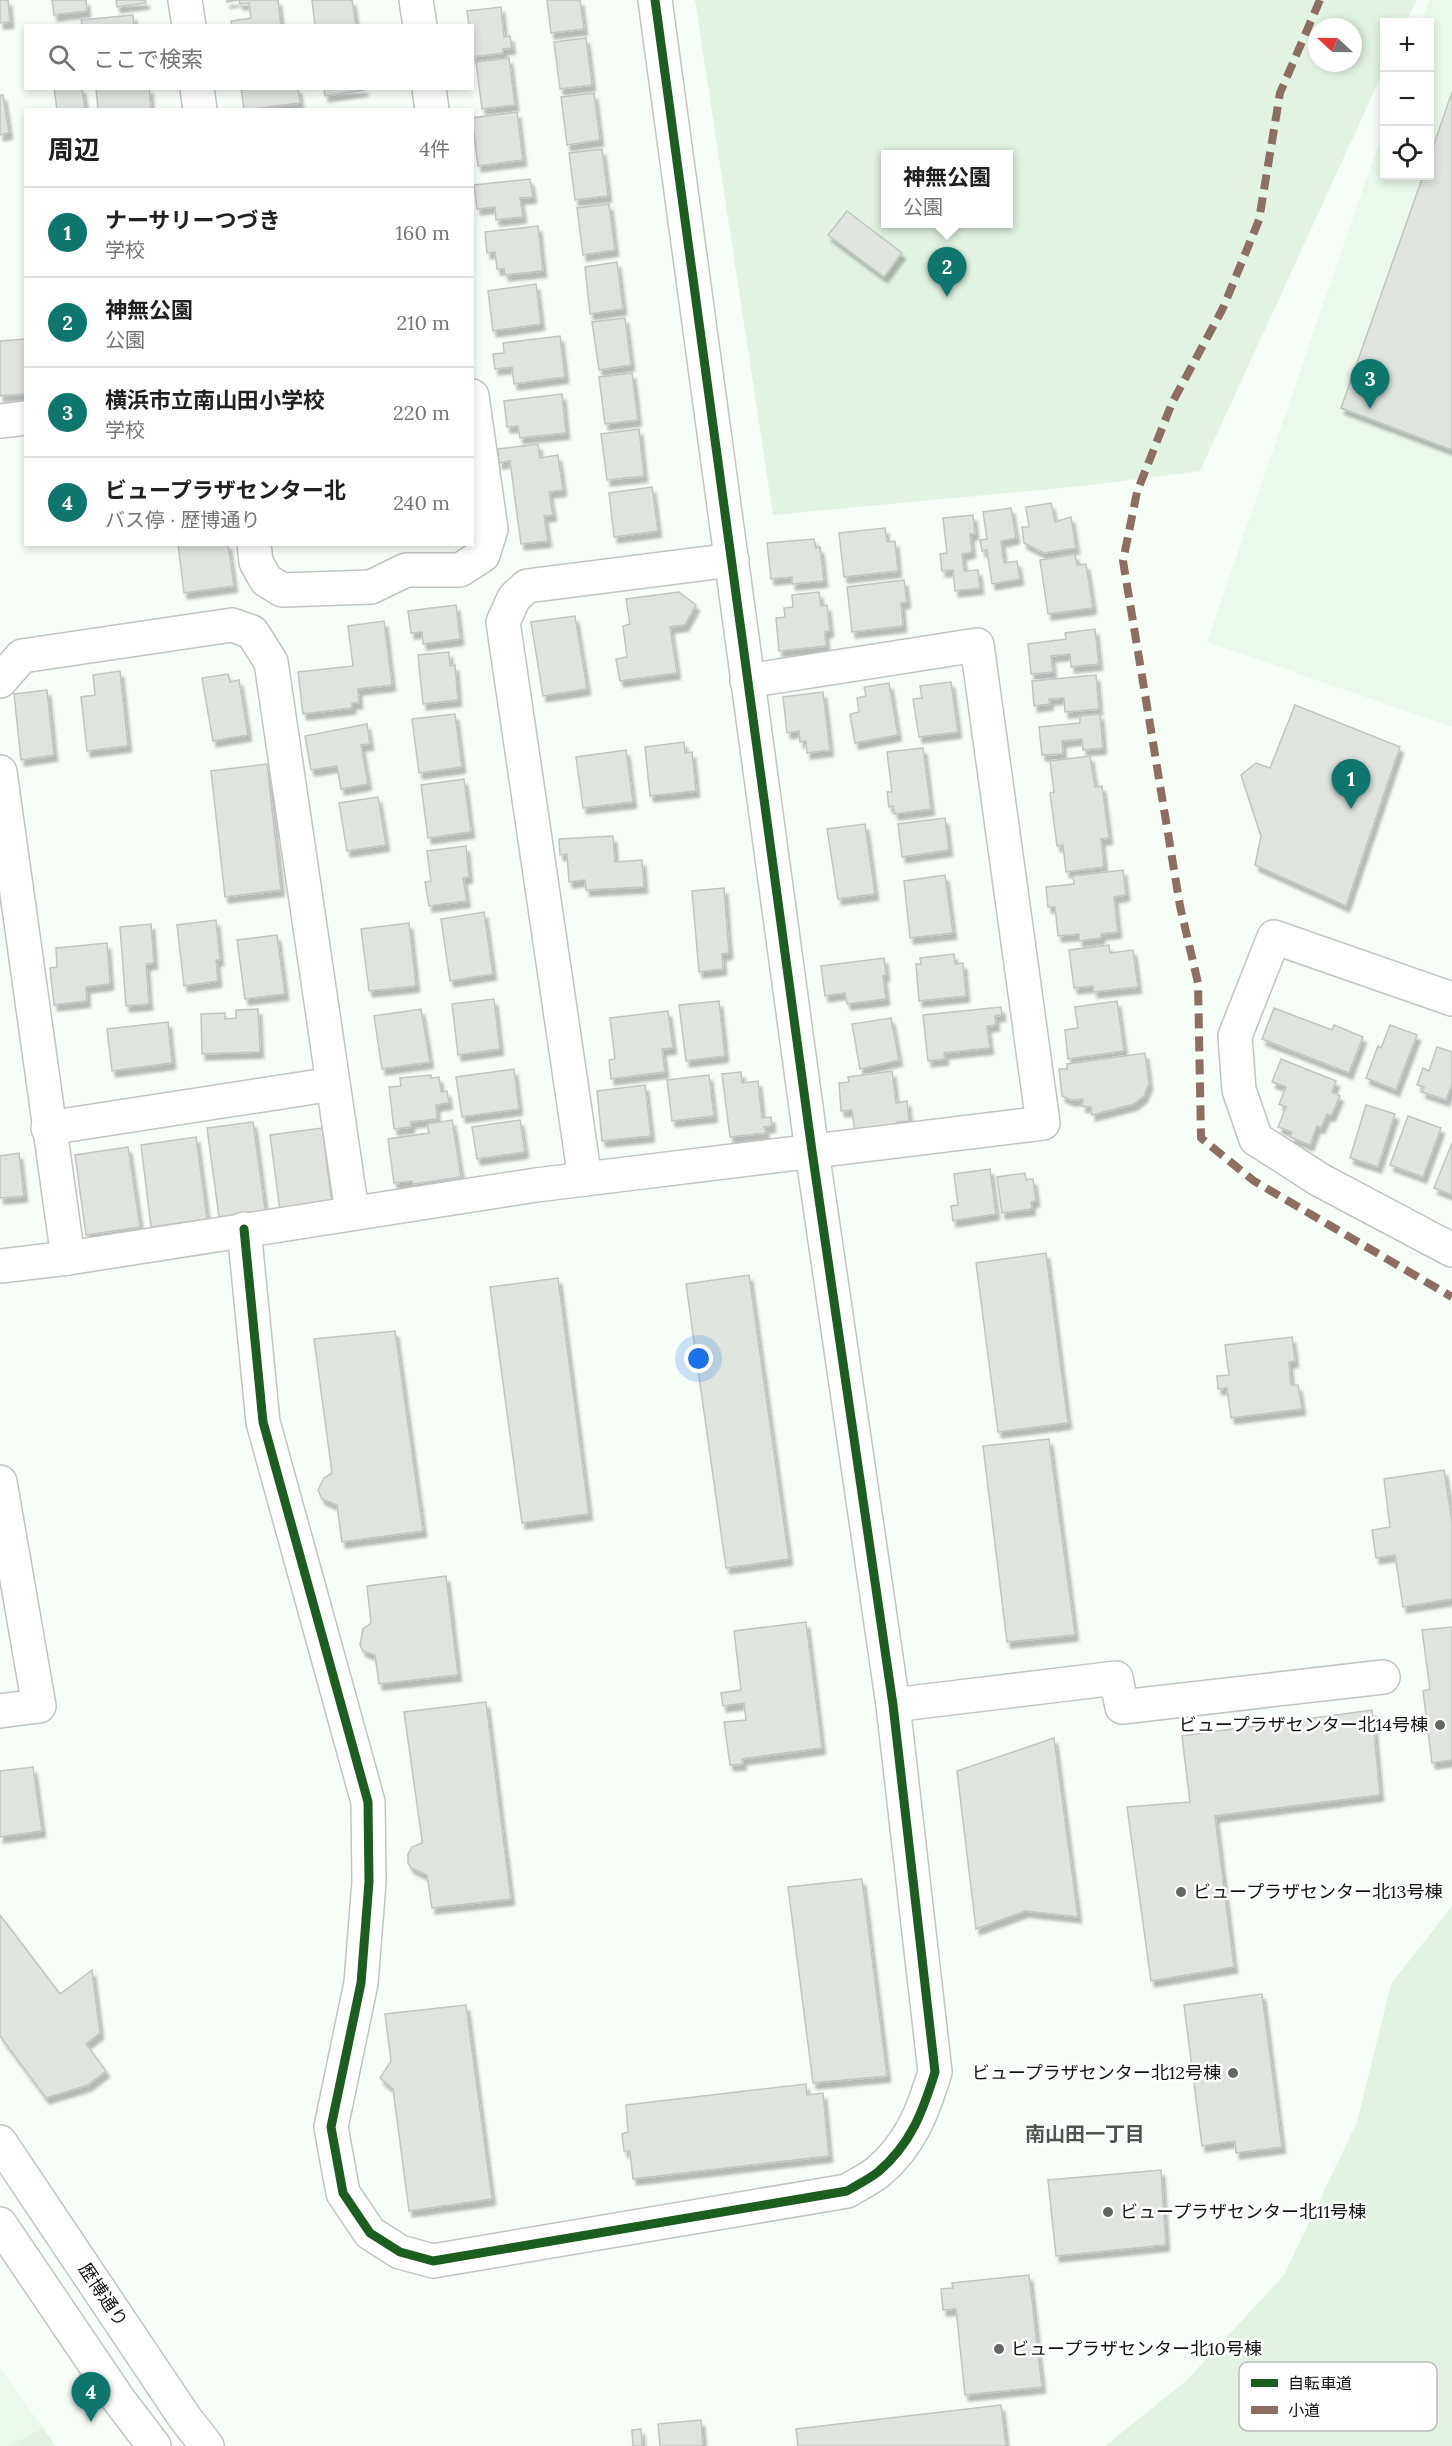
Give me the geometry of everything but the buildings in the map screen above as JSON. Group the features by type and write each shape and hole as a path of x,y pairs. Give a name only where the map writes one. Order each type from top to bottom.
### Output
{"street":[{"path":"185,0 189,24"},
{"path":"416,0 420,24"},
{"path":"244,1229 263,1422 368,1802 369,1882 361,1983 331,2127 343,2193 370,2233 400,2252 433,2261 847,2191 878,2172 903,2145 921,2115 935,2072 893,1705 812,1151 656,0"},
{"path":"197,90 200,108"},
{"path":"429,90 432,108"},
{"path":"254,546 256,561 266,580 282,590 371,587 406,570 460,570 483,555 491,530 474,410"},
{"path":"0,422 24,418"},
{"path":"585,1179 503,622 514,598 527,586 732,560"},
{"path":"0,681 22,656 232,625 252,632 271,662 352,1212"},
{"path":"0,1266 68,1258 352,1212 585,1179 1043,1123 977,645 747,681"},
{"path":"0,772 68,1258"},
{"path":"1452,999 1274,937 1235,1036 1239,1090 1256,1139 1320,1180 1452,1250"},
{"path":"48,1128 333,1084"},
{"path":"0,1482 39,1706 0,1711"},
{"path":"893,1705 1116,1678 1122,1707 1383,1677"},
{"name":"歴博通り","path":"0,2142 185,2418 207,2446"},
{"path":"0,2224 113,2391 154,2446"}],"shaded area":[{"path":"695,0 1417,0 1408,18 1380,18 1380,79 1200,471 1082,486 773,515"},
{"path":"1429,0 1452,0 1452,727 1207,642 1380,140 1380,180 1434,180 1434,18 1422,18"},
{"path":"1452,1906 1452,2446 1105,2446 1186,2381 1284,2275 1357,2122 1391,1984"},
{"path":"0,2368 43,2428 8,2446 0,2446"},
{"path":"43,2428 56,2446 8,2446"}],"marked path":[{"path":"1320,0 1280,93 1259,220 1223,308 1172,403 1137,492 1123,561 1180,906 1198,983 1201,1138 1254,1181 1452,1297"}],"cycle path":[{"path":"244,1229 263,1422 368,1802 369,1882 361,1983 331,2127 343,2193 370,2233 400,2252 433,2261 847,2191 871,2177 889,2161 907,2138 926,2100 935,2072 893,1705 812,1151 655,0"}],"place":[{"name":"神無公園","path":"947,297"},
{"name":"横浜市立南山田小学校","path":"1370,409"},
{"name":"ナーサリーつづき","path":"1351,809"},
{"name":"ビュープラザセンター北14号棟","path":"1440,1725"},
{"name":"ビュープラザセンター北13号棟","path":"1181,1892"},
{"name":"ビュープラザセンター北12号棟","path":"1233,2073"},
{"name":"ビュープラザセンター北11号棟","path":"1108,2212"},
{"name":"ビュープラザセンター北10号棟","path":"999,2349"},
{"name":"ビュープラザセンター北","path":"91,2422"}],"district":[{"name":"南山田一丁目","path":"1085,2134"}]}
